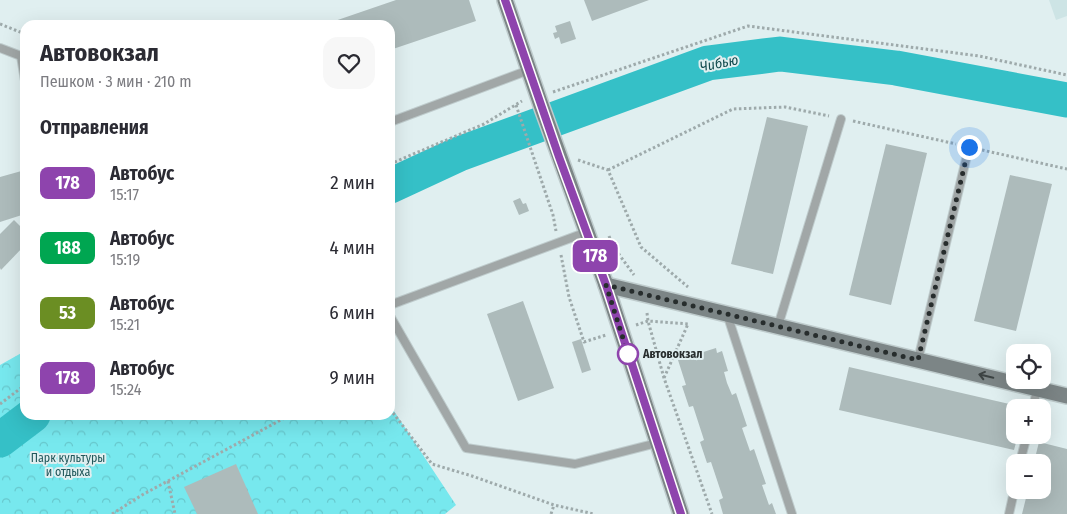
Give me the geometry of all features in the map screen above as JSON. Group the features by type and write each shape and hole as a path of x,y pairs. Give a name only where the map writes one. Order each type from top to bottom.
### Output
{"main road":[{"path":"505,0 538,99 606,285 681,514"},
{"path":"606,285 1006,381"},
{"path":"1037,389 1067,396"}],"lane":[{"path":"0,48 20,56"},
{"path":"395,120 529,70"},
{"path":"778,326 841,119"},
{"path":"918,360 969,147"},
{"path":"395,303 587,232"},
{"path":"727,314 792,514"},
{"path":"395,325 466,448 575,464 657,443"},
{"path":"1035,399 1037,389"},
{"path":"1009,514 1012,499"}],"path":[{"path":"0,24 20,32"},
{"path":"395,162 484,124 516,104 538,99 550,93 748,26 979,56 1067,75"},
{"path":"516,104 538,170"},
{"path":"581,168 577,160 608,170 641,247 690,289"},
{"path":"606,229 613,246 634,275"},
{"path":"647,294 648,322 664,378 712,514"},
{"path":"664,378 688,324"},
{"path":"0,404 20,390"},
{"path":"395,416 432,464 554,505 594,514"},
{"path":"112,514 142,495 281,420"},
{"path":"168,481 175,514"},
{"path":"551,514 554,505"}],"shaded area":[{"path":"1049,0 1067,0 1067,16 1056,20"}],"green space":[{"name":"Парк культуры и отдыха","path":"20,354 20,420 395,420 395,413 456,505 445,514 0,514 0,365"}],"building":[{"path":"396,0 469,0 476,21 395,48 395,20 338,20"},
{"path":"584,0 649,0 592,21"},
{"path":"570,21 576,39 561,44 559,37 555,39 553,33 557,32 555,26"},
{"path":"767,117 808,126 773,274 731,264"},
{"path":"886,144 927,153 891,305 849,295"},
{"path":"20,171 20,216 0,222 0,177"},
{"path":"1010,175 1052,184 1016,331 974,321"},
{"path":"520,198 523,204 526,203 529,211 519,215 513,201"},
{"path":"14,220 20,226 20,250 1,270 0,268 0,234"},
{"path":"523,301 554,388 518,401 487,314"},
{"path":"581,339 591,370 582,373 572,342"},
{"path":"716,348 717,353 722,351 728,371 724,372 727,383 732,395 736,393 747,426 742,428 750,451 754,449 766,484 762,485 769,505 772,503 776,514 723,514 719,500 723,498 711,462 707,463 700,442 704,440 693,406 689,407 682,386 686,385 678,360"},
{"path":"849,367 1006,403 1006,444 1016,444 1014,450 839,410"},
{"path":"1038,444 1067,449 1067,514 1022,514 1026,499 1051,499 1051,454 1036,454"},
{"path":"236,464 258,514 197,514 184,487"}],"waterway":[{"name":"Чибью","path":"395,184 459,154 708,63 780,54 896,68 1067,100"},
{"name":"Чибью","path":"0,440 26,420"}],"bus line":[{"name":"178","path":"505,0 559,157 606,285 681,514"}],"place":[{"name":"Автовокзал","path":"628,354"}],"route":[{"path":"628,354 606,285 918,360 969,147"}]}
